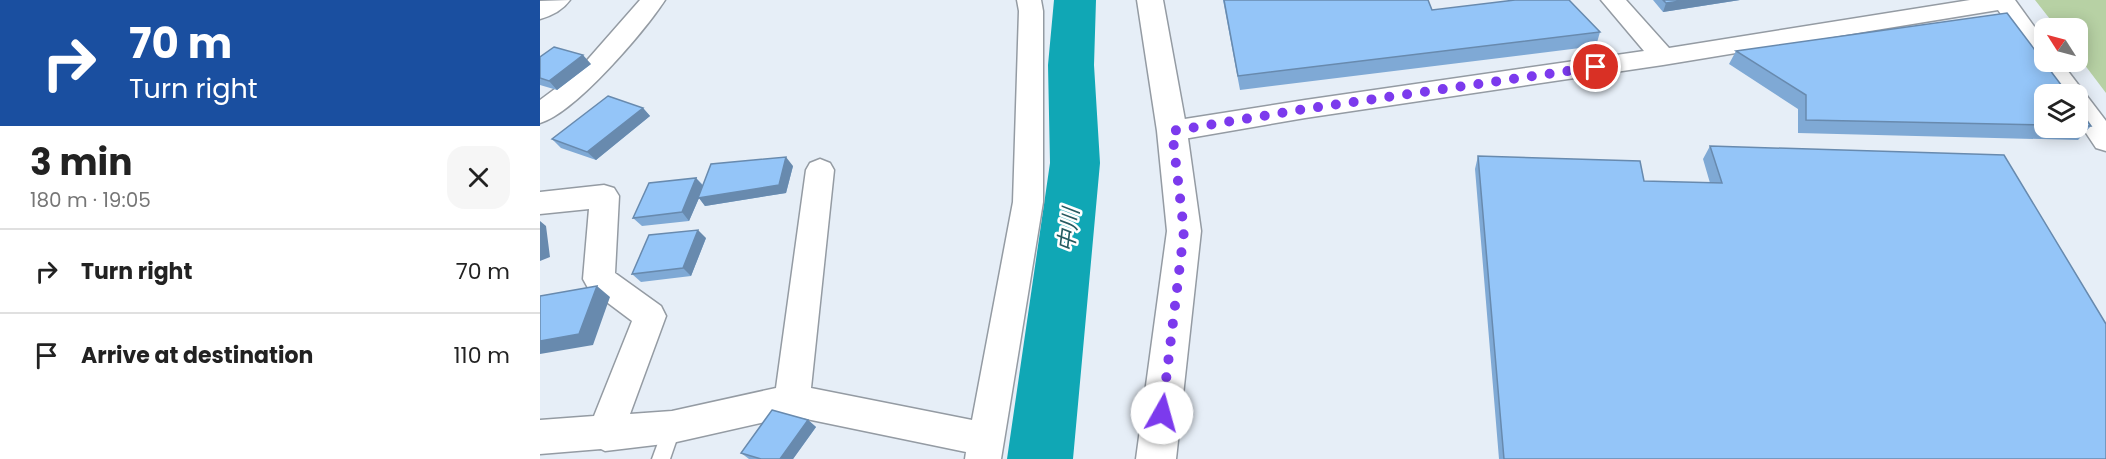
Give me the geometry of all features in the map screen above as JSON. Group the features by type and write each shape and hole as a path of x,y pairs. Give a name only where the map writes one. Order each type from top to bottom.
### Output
{"street":[{"path":"540,11 558,0"},
{"path":"540,114 584,80 653,0"},
{"path":"540,437 605,434 667,443 792,400 985,450 1028,202 1031,11 1029,0"},
{"path":"1150,0 1172,131 1184,231 1156,459"},
{"path":"1613,0 1663,57"},
{"path":"1172,131 1305,109 1663,57 2003,1 2034,43"},
{"path":"2088,116 2106,141"},
{"path":"792,400 820,170"},
{"path":"540,203 604,196 599,279 650,316 605,434"}],"green space":[{"path":"2035,0 2106,0 2106,93 2088,69 2088,18 2049,18"}],"building":[{"path":"1224,0 1428,0 1432,10 1515,0 1569,0 1600,32 1238,76"},
{"path":"1663,0 1688,0 1666,3"},
{"path":"2007,13 2034,49 2034,72 2051,72 2060,84 2034,84 2034,125 1806,120 1806,95 1736,51"},
{"path":"554,47 583,55 549,81 540,78 540,57"},
{"path":"608,96 643,108 587,152 552,139"},
{"path":"1710,146 2004,155 2106,324 2106,459 1504,459 1478,156 1640,161 1644,181 1722,183"},
{"path":"786,157 779,185 698,198 711,164"},
{"path":"696,178 682,212 633,218 649,183"},
{"path":"698,230 683,268 632,274 649,235"},
{"path":"597,286 579,334 540,341 540,296"},
{"path":"772,410 808,420 780,459 761,459 741,453"}],"waterway":[{"name":"中川","path":"1040,459 1075,163 1071,65 1075,0"}],"route":[{"path":"1162,413 1184,231 1172,131 1305,109 1596,67"}]}
